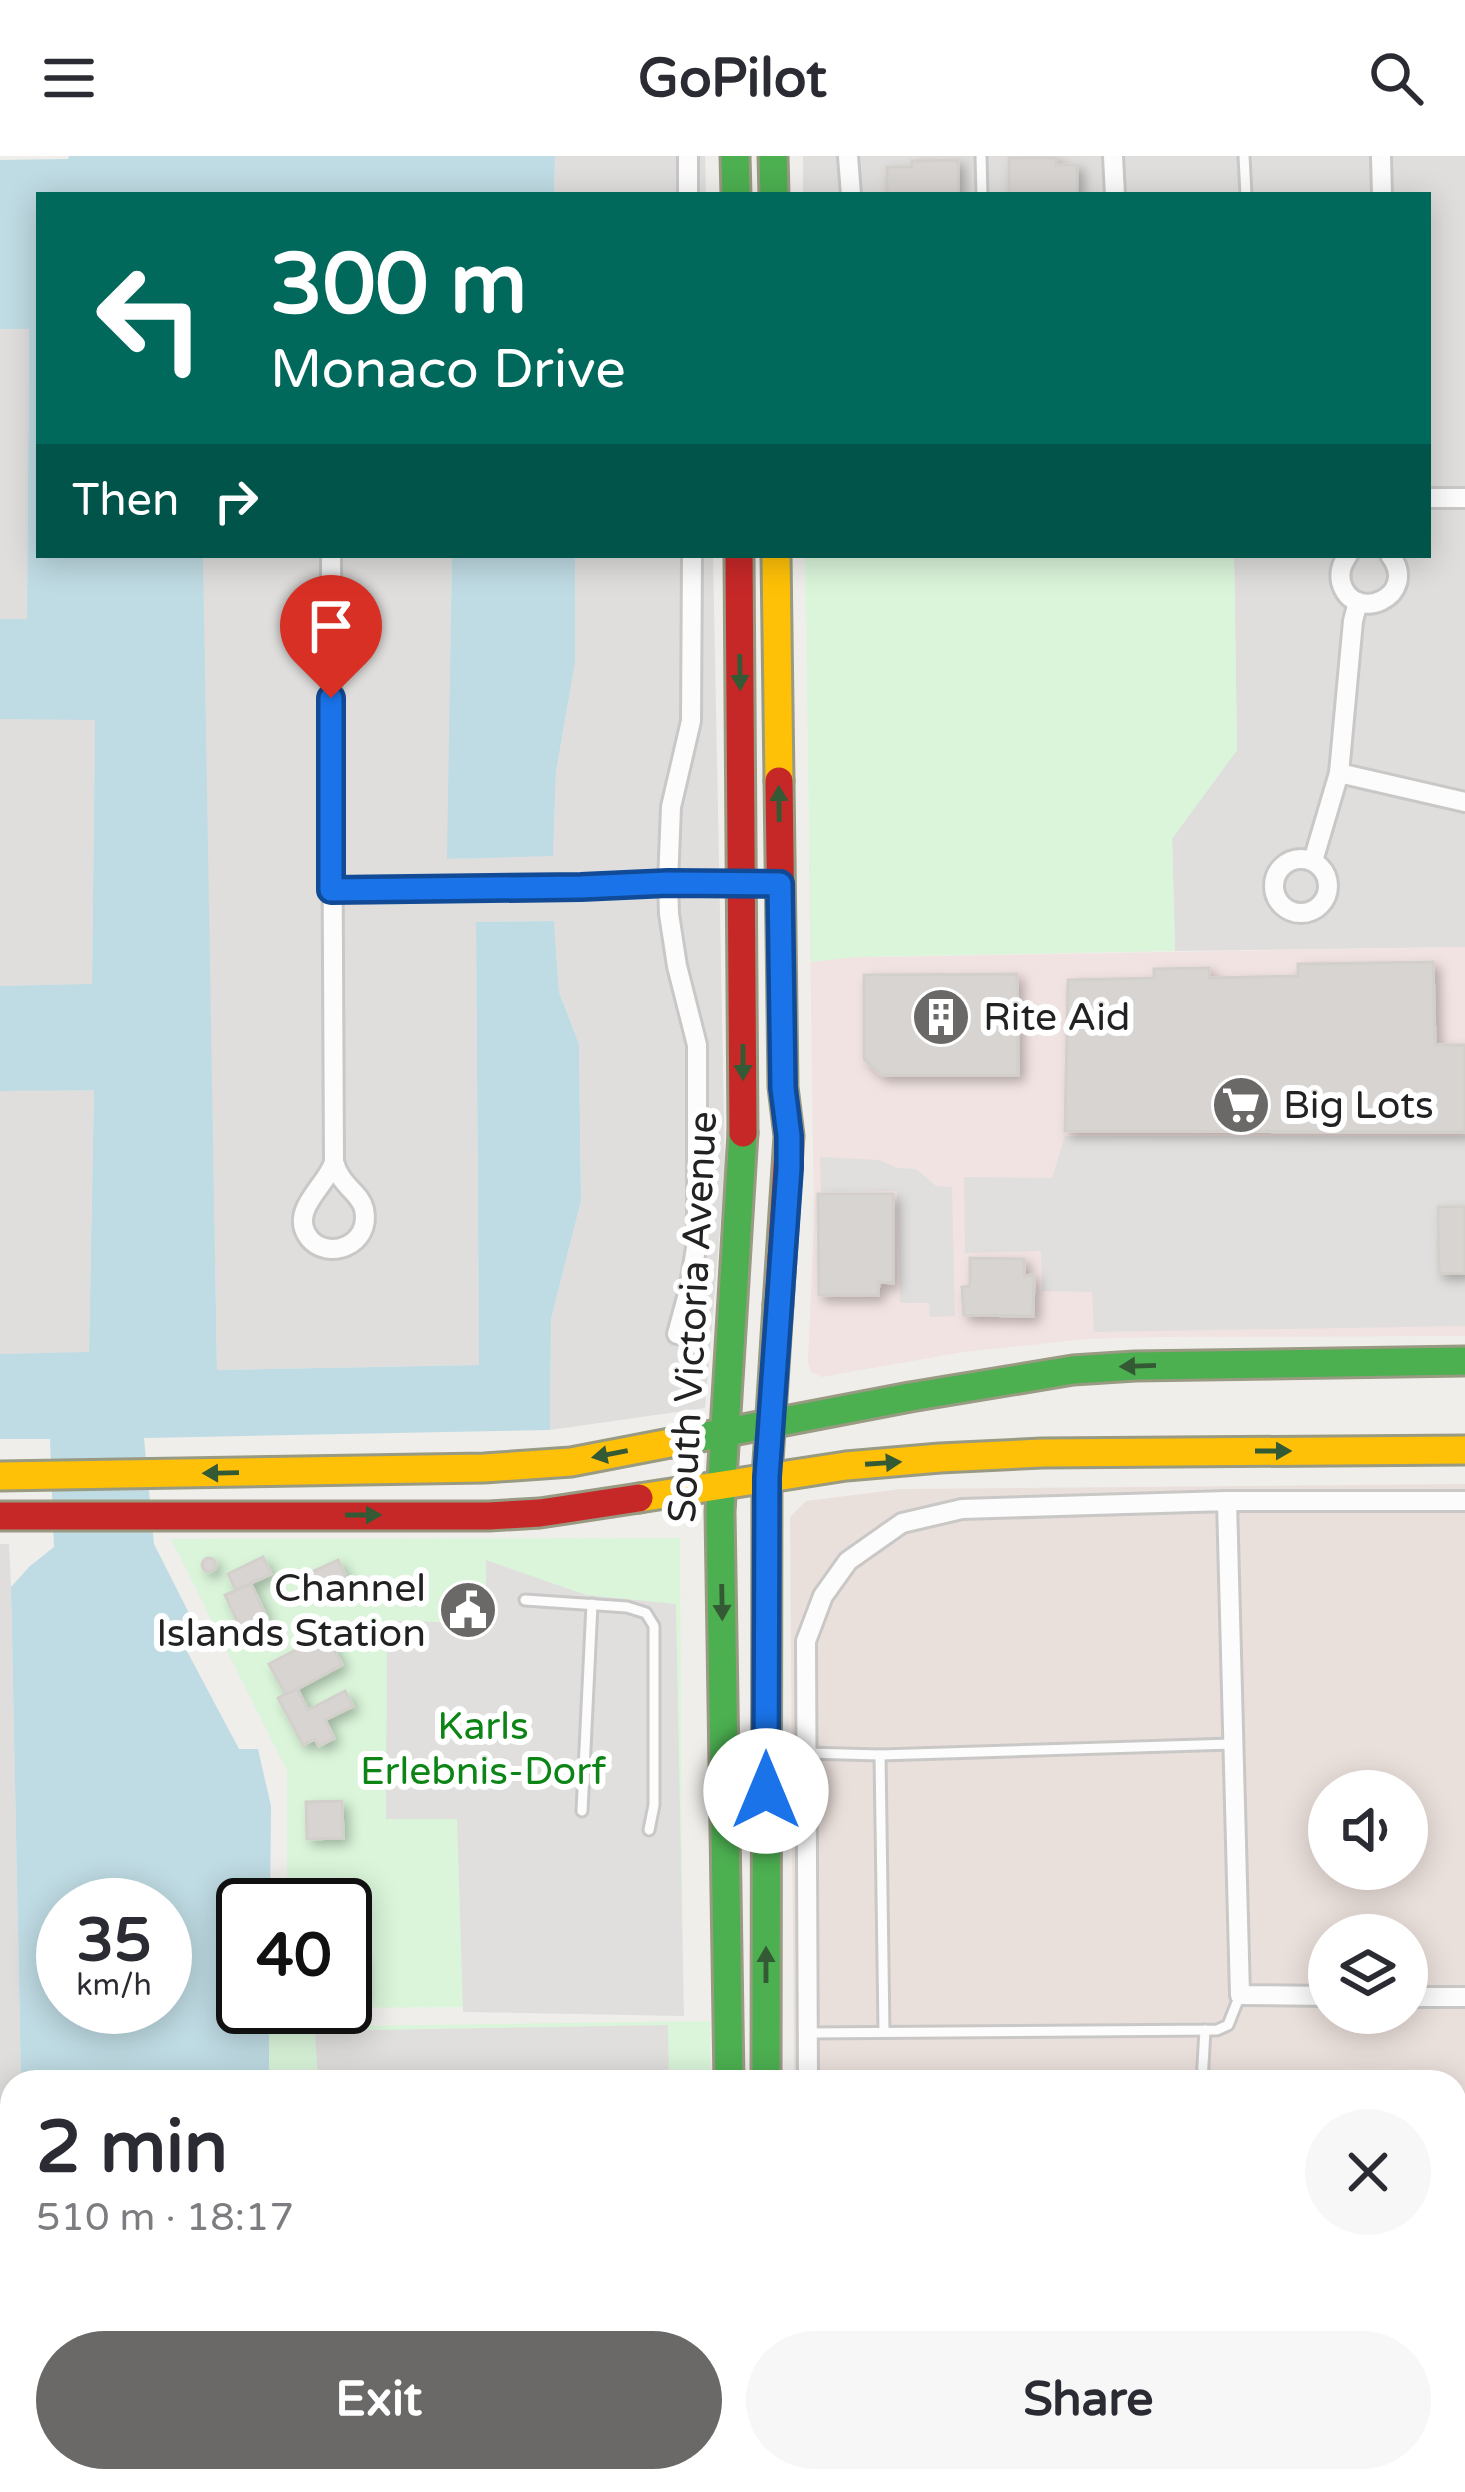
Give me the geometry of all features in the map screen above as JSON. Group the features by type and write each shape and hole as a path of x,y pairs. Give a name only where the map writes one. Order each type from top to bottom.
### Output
{"main road":[{"path":"735,156 736,192"},
{"path":"773,156 773,192"},
{"name":"South Victoria Avenue","path":"728,2070 722,1485 743,1168 739,558"},
{"path":"766,2070 767,1477 789,1152 783,1088 776,558"},
{"path":"0,1476 484,1468 571,1462 1073,1370 1465,1361"},
{"path":"0,1516 489,1516 540,1513 846,1466 1042,1453 1465,1450"}],"street":[{"path":"688,156 688,192"},
{"path":"848,156 851,192"},
{"path":"1113,156 1115,192"},
{"path":"1381,156 1382,192"},
{"path":"1431,498 1465,498"},
{"path":"331,558 334,1162 340,1179 363,1205 365,1226 351,1245 328,1247 310,1238 305,1215 308,1200 325,1182 334,1162"},
{"path":"676,1334 697,1242 694,1024 677,966 668,883 671,808 692,706 692,558"},
{"path":"1346,558 1340,574 1342,586 1358,602 1380,602 1390,596 1398,573 1392,558"},
{"path":"1313,861 1340,773 1358,602"},
{"path":"1340,773 1465,802"},
{"path":"331,890 780,884"},
{"path":"808,2070 806,1641 823,1596 848,1561 902,1523 962,1509 1227,1501 1465,1501"},
{"path":"1227,1501 1240,1995 1308,1996"},
{"path":"1428,1996 1465,1997"}],"lane":[{"path":"981,156 982,192"},
{"path":"1244,156 1246,192"},
{"path":"525,1600 627,1607 646,1612 654,1626 650,1830"},
{"path":"582,1811 592,1604"},
{"path":"806,1754 1233,1744"},
{"path":"880,1754 884,2032"},
{"path":"808,2033 1204,2030 1228,2025 1240,1995"},
{"path":"1202,2070 1204,2030"}],"shaded area":[{"path":"555,156 705,156 706,192 554,192"},
{"path":"803,156 1465,156 1465,947 1175,951 1172,838 1237,750 1234,558 1431,558 1431,192 803,192"},
{"path":"0,329 29,329 27,620 0,619"},
{"path":"202,558 452,558 448,859 553,855 556,772 575,663 575,558 713,558 725,1170 705,1408 550,1430 551,1319 581,1201 579,1044 559,992 554,921 476,922 479,1365 217,1370"},
{"path":"0,719 95,719 92,985 0,986"},
{"path":"809,861 859,902 879,957 1465,947 1465,1336 1087,1339 963,1352 822,1377 811,1372"},
{"path":"94,1089 89,1353 0,1354 0,1091"},
{"path":"1065,1136 1465,1136 1465,1207 1438,1208 1439,1272 1465,1273 1465,1326 1094,1332 1092,1292 1042,1291 1041,1251 965,1253 964,1177 1052,1178"},
{"path":"820,1157 880,1160 897,1168 916,1169 936,1186 952,1187 955,1316 930,1317 929,1303 900,1303 897,1191 821,1192"},
{"path":"1465,1484 1465,2070 794,2070 790,1517 806,1501 901,1489"},
{"path":"0,1544 9,1544 21,2070 0,2070"},
{"path":"486,1560 586,1595 676,1604 684,2016 463,2012 457,1819 386,1819 387,1621 486,1623"},
{"path":"668,2025 669,2070 317,2070 315,2034"}],"green space":[{"path":"805,558 1234,558 1237,750 1172,839 1175,951 856,957 811,962"},
{"name":"Karls Erlebnis-Dorf","path":"680,1538 683,2006 372,2008 372,1878 287,1878 287,1771 171,1539"},
{"path":"710,2021 710,2070 269,2070 269,2034 372,2034 372,2026"}],"water":[{"path":"555,156 554,192 36,192 36,558 203,560 217,1370 479,1365 476,922 554,921 559,992 579,1044 581,1201 551,1319 550,1430 144,1438 154,1544 198,1631 181,1640 239,1749 258,1749 271,1806 270,1878 216,1878 216,2034 269,2034 269,2070 21,2070 11,1587 54,1547 50,1439 0,1439 0,1354 89,1352 94,1090 0,1091 0,986 92,984 95,720 0,719 0,619 27,619 29,329 0,329 0,160"},
{"path":"452,558 575,558 575,663 556,772 553,856 447,859"}],"building":[{"path":"1009,158 1056,158 1056,165 1077,165 1077,192 1009,192"},
{"path":"958,160 958,192 887,192 887,167 912,167 912,161"},
{"path":"1433,962 1435,1045 1465,1045 1465,1132 1065,1131 1068,980 1154,978 1154,969 1209,968 1209,978 1298,976 1298,964"},
{"name":"Rite Aid","path":"1017,974 1018,1075 882,1075 864,1059 864,975"},
{"path":"818,1194 893,1194 893,1283 879,1282 878,1295 819,1295"},
{"path":"1438,1207 1465,1207 1465,1273 1439,1273"},
{"path":"970,1258 1024,1259 1024,1276 1034,1275 1033,1316 964,1315 962,1287 970,1286"},
{"path":"263,1557 271,1574 236,1590 228,1574"},
{"path":"209,1558 216,1565 209,1572 202,1565"},
{"path":"338,1560 346,1577 320,1589 312,1572"},
{"path":"251,1584 267,1618 241,1629 225,1595"},
{"path":"326,1634 342,1665 286,1695 269,1664"},
{"path":"297,1689 308,1710 345,1691 353,1706 325,1720 334,1738 319,1746 315,1739 303,1745 278,1698"},
{"path":"342,1801 343,1838 307,1839 306,1802"}],"traffic: fast":[{"path":"735,156 736,192"},
{"path":"773,156 774,192"},
{"path":"729,2070 720,1512 743,1133"},
{"path":"766,2070 767,1477 778,1305"},
{"path":"670,1443 1073,1370 1465,1361"}],"traffic: slow":[{"path":"776,558 779,781"},
{"path":"0,1476 484,1468 571,1462 670,1443"},
{"path":"639,1498 846,1466 940,1458 1465,1450"}],"traffic: jam":[{"path":"739,558 743,1133"},
{"path":"778,1305 789,1136 783,1087 779,781"},
{"path":"0,1516 489,1516 639,1498"}],"place":[{"name":"Rite Aid","path":"941,1017"},
{"name":"Big Lots","path":"1241,1105"},
{"name":"Channel Islands Station","path":"468,1610"}],"route":[{"path":"331,698 331,890 780,884 789,1168 767,1477 766,1791"}]}
